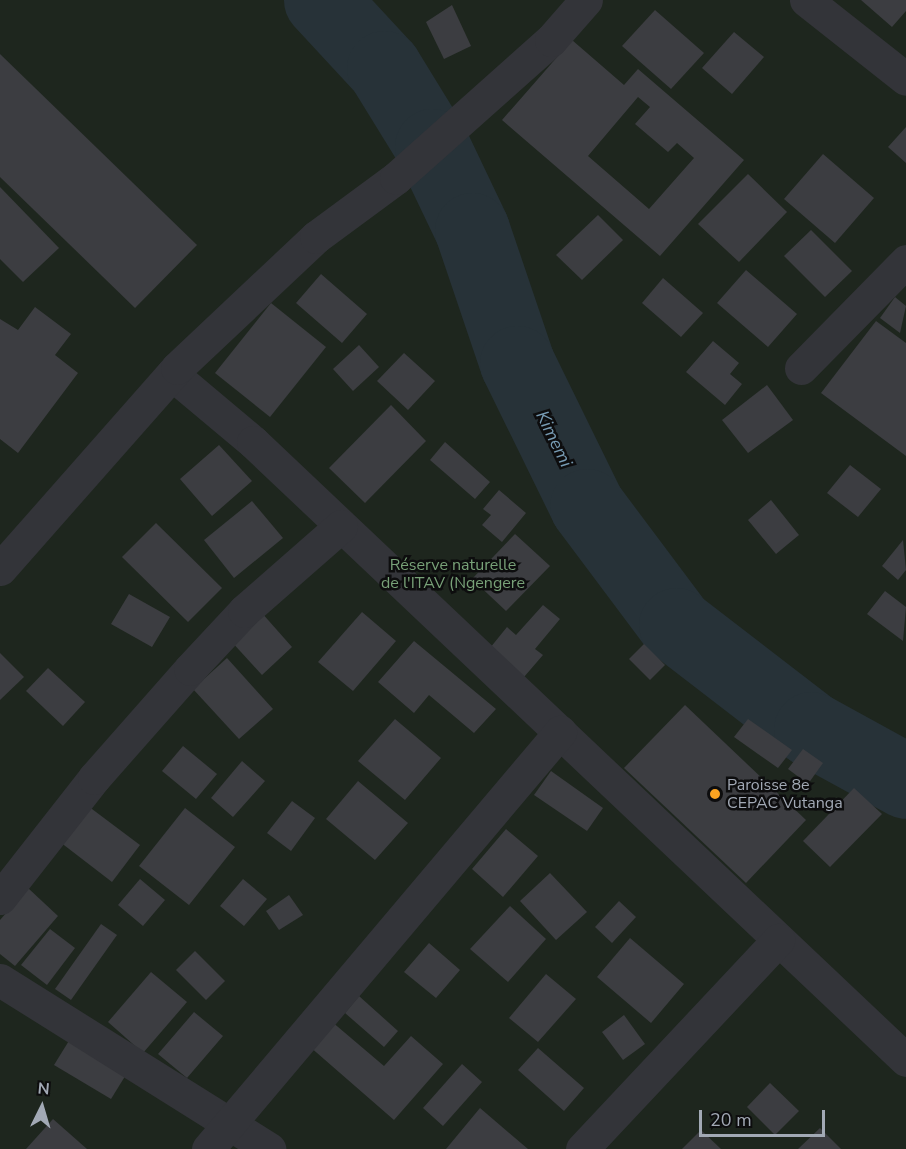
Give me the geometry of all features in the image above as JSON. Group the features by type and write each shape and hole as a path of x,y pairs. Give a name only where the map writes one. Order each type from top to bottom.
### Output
{"street":[{"path":"0,569 172,374 316,237 396,178 551,40 586,0"},
{"path":"806,0 906,79"},
{"path":"801,368 906,261"},
{"path":"172,374 341,526 906,1060"},
{"path":"0,898 190,669 244,610 341,526"},
{"path":"208,1149 234,1124 560,732"},
{"path":"582,1149 778,940"},
{"path":"0,980 234,1124 269,1149"}],"green space":[{"name":"Réserve naturelle de l'ITAV (Ngengere","path":"0,0 906,0 906,1149 0,1149"}],"building":[{"path":"861,0 906,0 906,11 892,27"},
{"path":"452,5 471,46 444,59 426,22"},
{"path":"655,10 704,53 671,89 622,46"},
{"path":"734,32 764,57 732,94 702,68"},
{"path":"572,40 624,85 638,69 744,160 660,256 502,120","holes":["638,97 650,107 635,124 668,152 677,143 694,158 649,209 588,156"]},
{"path":"0,54 197,245 135,308 0,177"},
{"path":"906,127 906,163 888,147"},
{"path":"823,154 874,198 835,243 784,199"},
{"path":"748,174 787,212 739,262 698,224"},
{"path":"0,187 59,248 23,282 0,259"},
{"path":"598,215 623,240 582,280 556,255"},
{"path":"811,230 852,271 825,297 784,256"},
{"path":"746,270 797,314 768,347 717,303"},
{"path":"321,274 367,314 342,343 296,303"},
{"path":"663,278 703,313 681,337 642,303"},
{"path":"895,297 906,306 900,333 880,318"},
{"path":"271,303 326,347 270,417 215,373"},
{"path":"35,307 71,334 55,355 78,373 18,453 0,439 0,319 18,330"},
{"path":"876,321 906,343 906,456 821,393"},
{"path":"713,341 739,363 730,374 742,384 725,405 686,372"},
{"path":"359,345 379,367 353,391 333,369"},
{"path":"404,353 435,381 408,410 377,381"},
{"path":"767,385 793,420 748,453 722,420"},
{"path":"391,405 426,441 365,503 329,468"},
{"path":"445,442 490,482 475,499 430,460"},
{"path":"219,445 252,481 212,516 180,479"},
{"path":"850,465 881,489 858,517 827,493"},
{"path":"499,490 526,513 502,542 482,525 491,515 483,509"},
{"path":"771,500 799,535 776,554 748,520"},
{"path":"252,501 283,538 234,578 204,540"},
{"path":"156,523 222,588 188,622 122,557"},
{"path":"515,534 550,566 506,611 472,579"},
{"path":"903,540 906,570 898,580 882,566"},
{"path":"885,591 906,607 903,641 867,614"},
{"path":"129,594 170,617 152,647 111,624"},
{"path":"543,605 560,619 535,649 543,655 524,677 490,648 507,627 516,635"},
{"path":"261,612 292,647 262,675 230,640"},
{"path":"362,612 396,641 353,691 318,662"},
{"path":"414,641 496,709 474,733 429,695 414,713 378,682"},
{"path":"644,644 665,665 650,680 629,659"},
{"path":"0,653 24,677 0,700"},
{"path":"227,658 273,709 239,739 193,689"},
{"path":"48,668 85,702 63,726 26,691"},
{"name":"Paroisse 8e CEPAC Vutanga","path":"685,705 806,820 746,883 624,768"},
{"path":"395,719 441,758 405,800 358,761"},
{"path":"748,719 792,750 778,768 734,737"},
{"path":"183,746 217,774 196,799 162,771"},
{"path":"803,749 823,763 808,784 788,769"},
{"path":"242,761 265,781 233,817 211,798"},
{"path":"551,771 603,808 587,831 534,795"},
{"path":"358,781 408,823 375,860 326,819"},
{"path":"854,788 882,814 830,867 803,841"},
{"path":"292,801 315,818 291,851 267,833"},
{"path":"88,806 140,845 112,882 60,842"},
{"path":"185,808 235,847 189,905 139,866"},
{"path":"506,829 538,856 503,897 472,869"},
{"path":"550,873 587,912 556,940 520,901"},
{"path":"140,879 165,900 143,926 118,905"},
{"path":"243,879 267,899 244,926 220,906"},
{"path":"28,888 58,916 15,966 0,954 0,920"},
{"path":"289,895 303,915 279,930 266,911"},
{"path":"619,901 636,917 612,943 595,927"},
{"path":"510,906 546,939 508,982 470,949"},
{"path":"101,924 117,935 71,1000 55,989"},
{"path":"50,929 75,948 47,985 21,965"},
{"path":"630,938 684,984 651,1023 597,977"},
{"path":"429,943 460,970 436,998 404,972"},
{"path":"195,951 225,981 206,1000 176,970"},
{"path":"151,972 187,1002 143,1053 108,1022"},
{"path":"546,974 576,999 538,1042 509,1018"},
{"path":"359,996 398,1031 384,1047 345,1013"},
{"path":"194,1012 223,1036 187,1078 158,1054"},
{"path":"624,1015 645,1044 623,1060 602,1032"},
{"path":"331,1021 384,1066 411,1036 443,1064 394,1120 309,1046"},
{"path":"75,1031 132,1065 111,1099 54,1065"},
{"path":"538,1048 584,1088 564,1111 518,1070"},
{"path":"462,1064 482,1082 443,1126 423,1108"},
{"path":"770,1083 799,1111 775,1135 747,1107"},
{"path":"480,1108 528,1149 446,1149"},
{"path":"53,1119 87,1149 26,1149"},
{"path":"820,1128 841,1149 798,1149"},
{"path":"701,1130 721,1149 682,1149"}],"waterway":[{"name":"Kimemi","path":"321,0 384,68 432,146 472,230 517,363 587,506 676,625 811,729 906,781"}],"place":[{"name":"Paroisse 8e CEPAC Vutanga","path":"715,794"}]}
